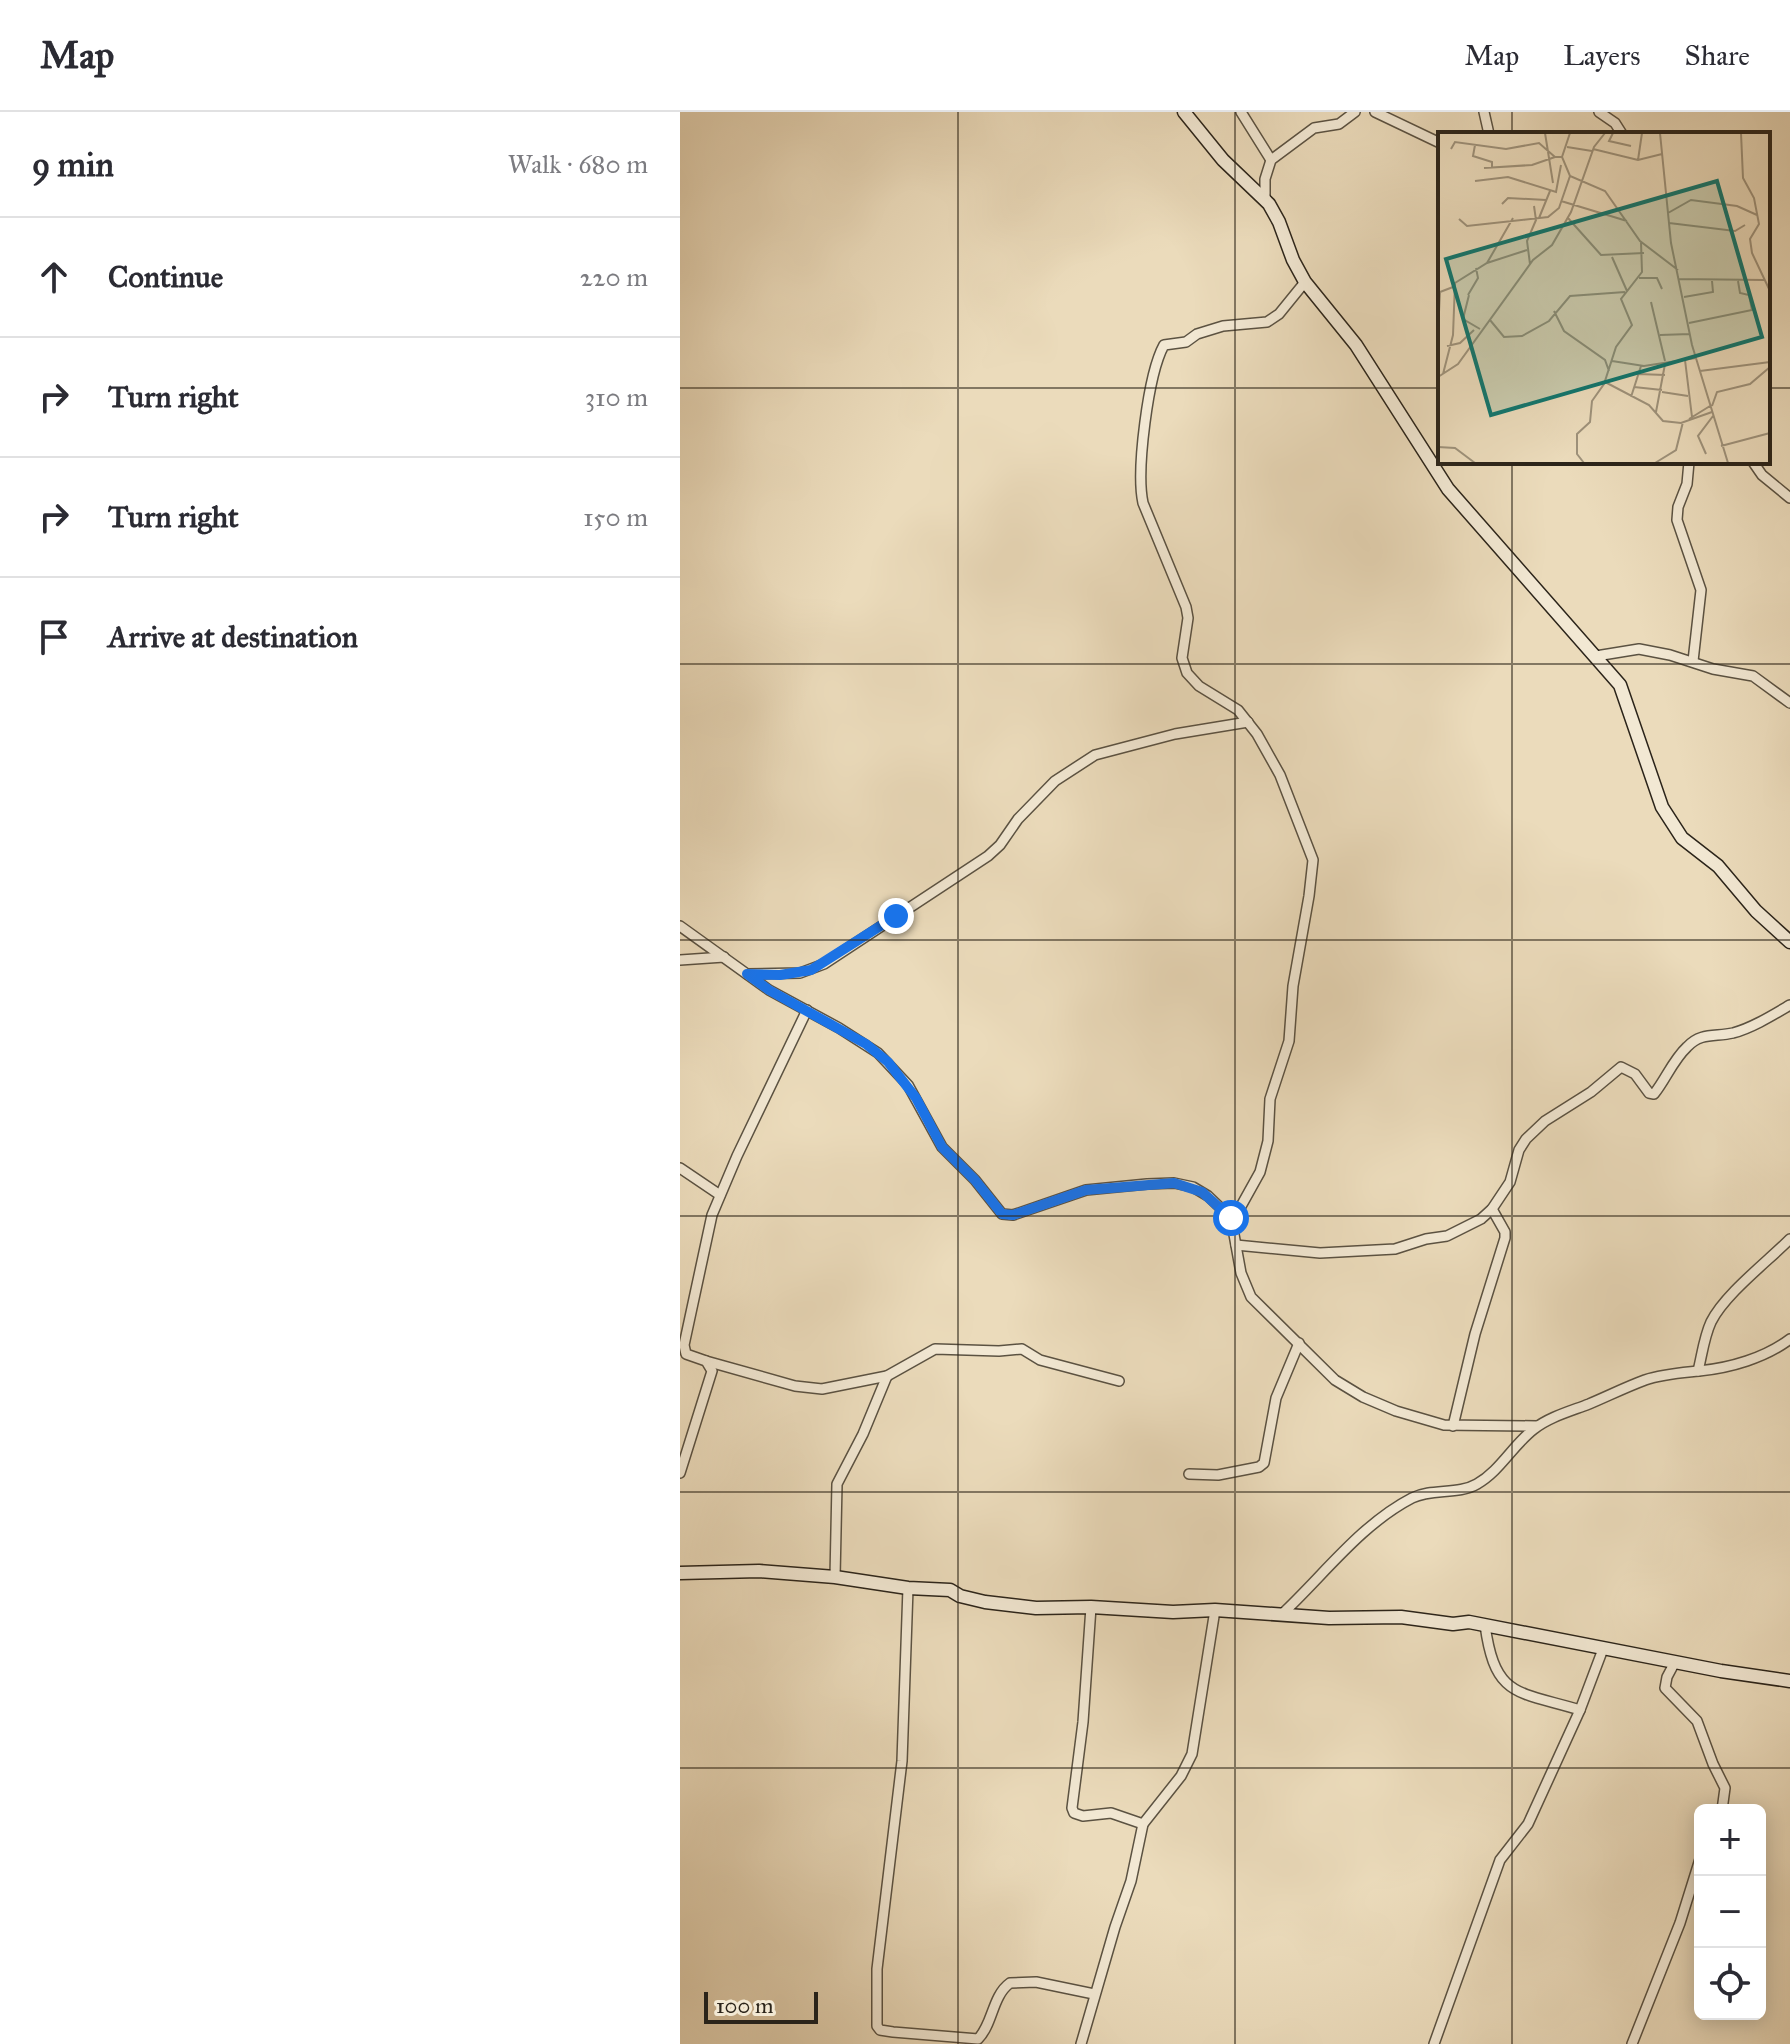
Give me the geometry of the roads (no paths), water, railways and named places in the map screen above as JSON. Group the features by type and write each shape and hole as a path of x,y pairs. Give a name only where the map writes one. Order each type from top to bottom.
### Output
{"street":[{"path":"1184,112 1223,160 1265,200 1279,222 1305,282 1356,345 1448,489 1620,685 1662,807 1682,838 1718,866 1756,911 1790,942"},
{"path":"1241,112 1271,160"},
{"path":"1265,200 1265,179 1271,160 1314,128 1339,124 1355,112"},
{"path":"1375,112 1438,142"},
{"path":"1484,112 1489,132"},
{"path":"1599,112 1615,123"},
{"path":"1613,112 1621,132"},
{"path":"1305,282 1279,314 1267,322 1223,326 1197,334 1186,342 1164,345 1153,380 1140,470 1143,503 1186,607 1188,618 1183,664 1199,686 1238,710 1248,722 1280,775 1313,860 1293,986 1290,1035 1270,1099 1268,1141 1260,1172 1234,1225 1236,1245 1246,1290 1260,1307 1326,1373 1363,1397 1396,1411 1453,1426 1537,1426"},
{"path":"1689,464 1677,520 1701,590 1693,661"},
{"path":"1754,464 1762,475 1790,498"},
{"path":"1596,656 1639,649 1693,661 1713,669 1753,676 1790,703"},
{"path":"747,974 800,973 824,964 988,856 1055,781 1095,755 1175,734 1248,722"},
{"path":"680,926 769,990 866,1044 888,1062 916,1098 942,1147 975,1180 1002,1214 1013,1215 1086,1190 1174,1183 1202,1192 1224,1211 1234,1225"},
{"path":"680,960 724,957"},
{"path":"1236,1245 1307,1252 1395,1249 1447,1236 1481,1219 1492,1209 1510,1182 1519,1150 1526,1139 1545,1121 1591,1092 1616,1070 1621,1067 1629,1069 1649,1093 1654,1094 1686,1047 1698,1038 1744,1029 1790,1005"},
{"path":"807,1010 712,1215 683,1353 811,1389 839,1387 887,1376 935,1349 1022,1349 1040,1360 1119,1381"},
{"path":"680,1168 720,1195"},
{"path":"1224,1211 1240,1208"},
{"path":"1453,1426 1475,1334 1505,1238 1505,1232 1492,1209"},
{"path":"1698,1371 1705,1339 1716,1314 1751,1275 1790,1239"},
{"path":"1281,1615 1376,1523 1415,1497 1470,1488 1479,1483 1537,1426 1646,1380 1698,1371 1764,1354 1790,1339"},
{"path":"1189,1474 1218,1475 1259,1467 1264,1463 1276,1398 1299,1343"},
{"path":"680,1473 711,1377 712,1371 706,1361"},
{"path":"835,1577 837,1484 887,1376"},
{"path":"680,1573 759,1571 835,1577 908,1588 950,1590 960,1596 985,1602 1036,1608 1091,1607 1173,1612 1215,1610 1329,1618 1401,1617 1485,1625 1790,1681"},
{"path":"908,1588 902,1761 879,1944 877,2026 880,2030 928,2039 977,2042 999,1997 1010,1983 1036,1982 1094,1994"},
{"path":"1091,1607 1083,1722 1072,1808 1074,1813 1083,1816 1111,1813 1143,1824"},
{"path":"1081,2044 1131,1881 1143,1824 1181,1776 1192,1754 1215,1610"},
{"path":"1485,1625 1489,1652 1508,1687 1521,1694 1580,1710"},
{"path":"1434,2044 1500,1860 1528,1824 1580,1710 1603,1649"},
{"path":"1675,1662 1665,1688 1697,1721 1725,1788 1723,1804"},
{"path":"1632,2044 1680,1923 1695,1876"}]}
